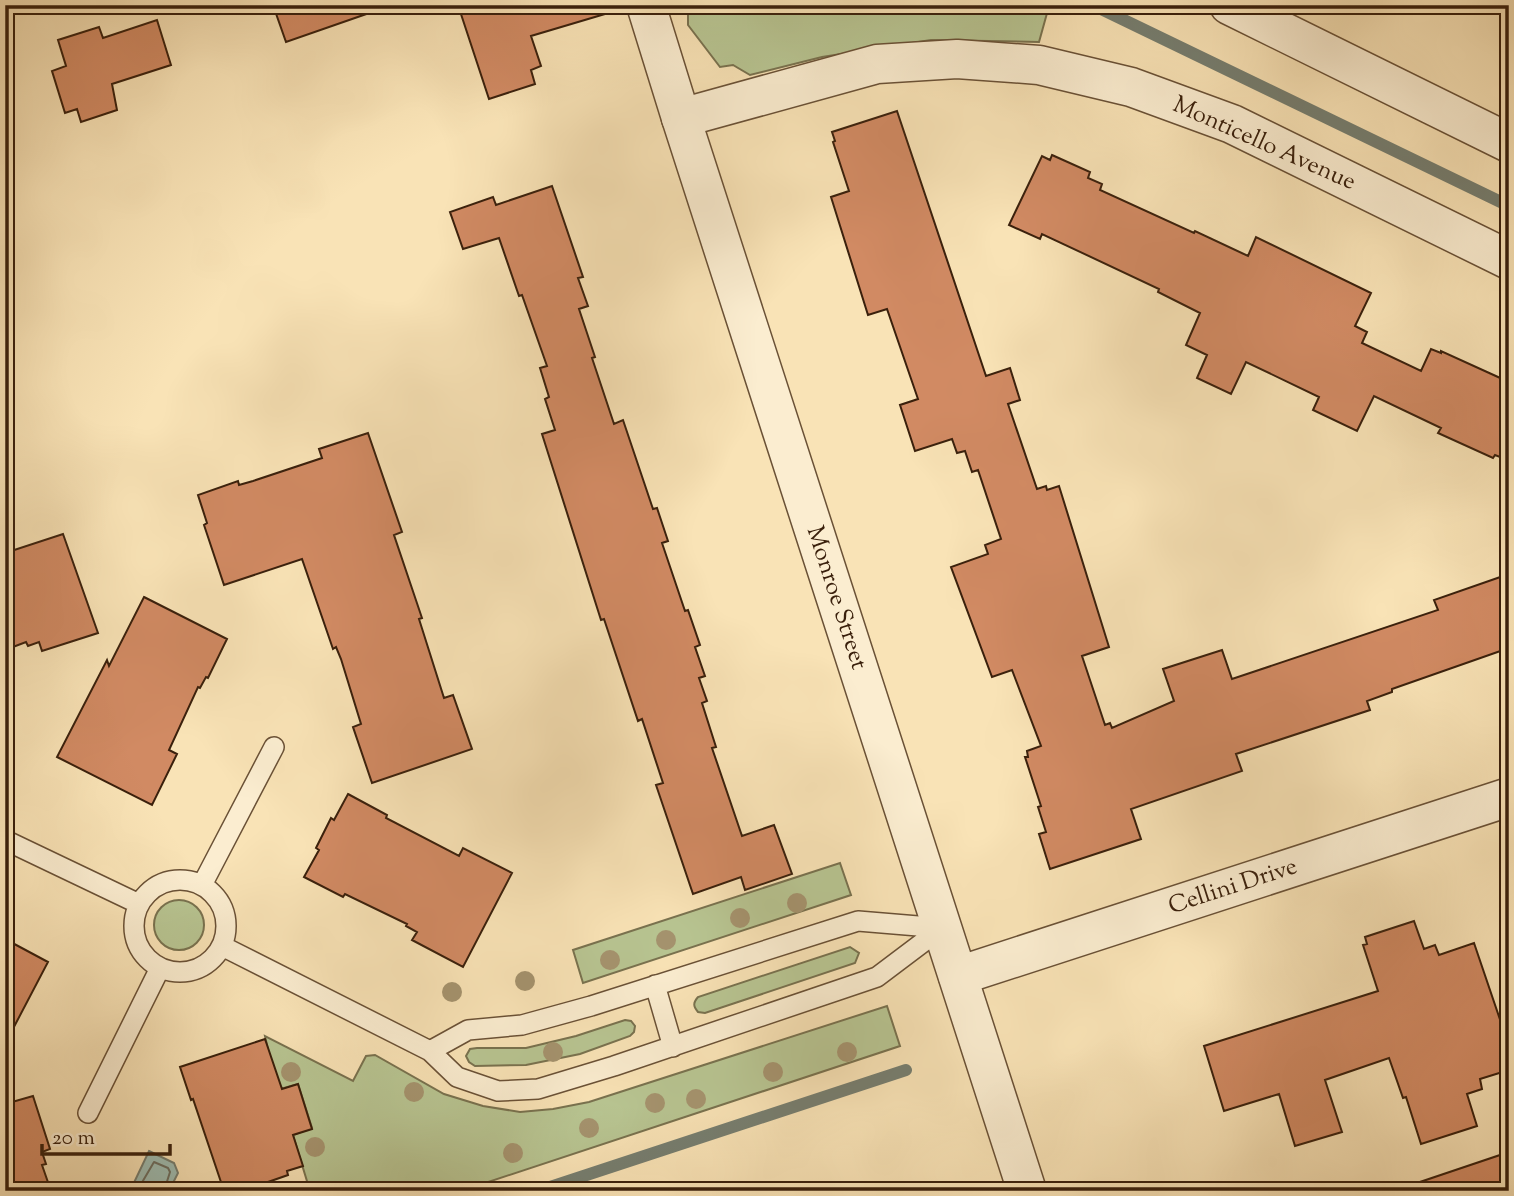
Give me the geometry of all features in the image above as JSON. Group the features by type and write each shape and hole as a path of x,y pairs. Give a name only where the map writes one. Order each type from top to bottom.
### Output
{"street":[{"name":"Monroe Street","path":"646,5 1027,1191"},
{"path":"1229,5 1509,143"},
{"name":"Monticello Avenue","path":"681,118 877,64 957,59 1039,65 1131,87 1232,124 1509,260"},
{"name":"Cellini Drive","path":"958,976 1509,797"}],"lane":[{"path":"202,885 274,747"},
{"path":"5,840 139,904"},
{"path":"174,880 188,880 202,885 221,905 226,918 222,946 214,958 195,969 174,972 160,968 147,960 133,933 139,904 154,888 174,880"},
{"path":"430,1051 468,1030 522,1025 858,921 942,928"},
{"path":"222,946 430,1051 457,1077 499,1091 538,1089 673,1047 877,977 942,928"},
{"path":"88,1113 160,968"},
{"path":"655,985 673,1047"}],"green space":[{"path":"688,5 1049,6 1039,42 931,40 822,57 750,75 733,65 720,67 688,25"},
{"path":"840,863 851,895 583,983 573,950"},
{"path":"179,900 196,908 204,925 196,942 179,950 162,942 154,925 162,908"},
{"path":"850,947 859,953 855,963 705,1013 698,1012 694,1006 698,997"},
{"path":"887,1006 900,1046 461,1191 310,1191 293,1135 312,1128 298,1084 277,1090 265,1036 353,1081 366,1056 375,1055 444,1094 483,1106 520,1112 589,1102"},
{"path":"625,1020 631,1021 635,1026 630,1036 580,1054 526,1065 475,1066 466,1056 470,1049 526,1048"}],"water":[{"path":"149,1151 174,1163 178,1173 169,1191 130,1191"}],"building":[{"path":"273,5 374,5 375,11 286,42"},
{"path":"458,5 604,5 605,14 531,36 541,66 531,70 535,84 489,99"},
{"path":"157,20 171,65 112,84 117,110 81,122 77,109 65,113 52,71 66,66 58,40 99,27 103,38"},
{"path":"897,111 986,376 1010,368 1020,400 1008,404 1037,489 1046,486 1047,490 1059,486 1109,647 1082,656 1105,725 1110,723 1112,728 1174,701 1163,669 1222,650 1232,679 1438,610 1434,600 1509,574 1509,648 1392,689 1392,692 1367,701 1370,710 1236,754 1242,771 1131,809 1141,839 1050,869 1039,834 1046,832 1038,807 1041,806 1025,757 1028,757 1027,751 1041,746 1012,670 992,677 951,567 988,554 985,545 1001,539 978,470 972,472 965,451 957,453 952,439 915,451 900,405 918,399 887,309 868,315 831,197 849,191 832,132"},
{"path":"1052,155 1090,172 1088,178 1102,184 1100,190 1194,233 1195,231 1248,256 1256,237 1371,293 1355,326 1367,332 1362,343 1421,371 1431,349 1441,351 1509,382 1509,438 1500,457 1495,455 1493,458 1438,433 1441,428 1374,396 1357,431 1313,410 1319,397 1246,362 1231,394 1197,378 1207,355 1186,345 1200,313 1158,292 1159,289 1042,234 1040,239 1009,225 1042,156 1050,160"},
{"path":"552,186 583,277 578,278 588,306 579,309 595,357 592,358 614,424 623,420 653,509 657,508 668,541 662,543 685,611 688,610 700,645 695,647 705,676 699,678 707,701 702,703 716,747 712,748 742,836 774,825 792,874 745,890 741,877 693,894 656,785 663,783 642,719 638,721 604,619 601,620 542,434 555,430 545,399 549,397 540,368 547,366 522,295 519,296 499,238 463,249 450,212 493,197 496,205"},
{"path":"368,433 402,532 394,535 422,618 419,619 444,698 453,695 472,749 372,783 353,727 361,724 341,659 336,647 333,649 302,559 224,585 204,525 207,523 198,495 238,481 239,485 253,481 322,458 319,449"},
{"path":"63,534 98,633 42,651 39,642 28,646 26,642 5,650 5,553"},
{"path":"144,597 227,639 208,678 198,687 169,750 177,754 152,805 57,757 107,660 109,666"},
{"path":"348,794 387,815 386,818 459,856 463,848 512,873 463,967 412,940 417,932 406,926 407,924 304,877 319,850 316,848 331,818 334,820"},
{"path":"1414,921 1424,949 1435,945 1439,955 1474,943 1509,1046 1509,1070 1480,1079 1482,1089 1467,1094 1477,1126 1421,1144 1406,1097 1403,1098 1389,1058 1325,1080 1342,1132 1295,1146 1279,1094 1224,1111 1204,1046 1378,991 1363,945 1367,944 1365,937"},
{"path":"5,939 48,962 5,1044"},
{"path":"265,1039 282,1089 298,1084 312,1129 293,1135 303,1166 287,1171 288,1175 242,1191 224,1191 180,1067"},
{"path":"33,1096 50,1149 42,1152 46,1164 42,1165 51,1191 5,1191 5,1104"},
{"path":"1509,1152 1509,1191 1412,1191 1411,1185"}],"waterway":[{"path":"1093,5 1509,206"},
{"path":"538,1191 906,1070"}]}
